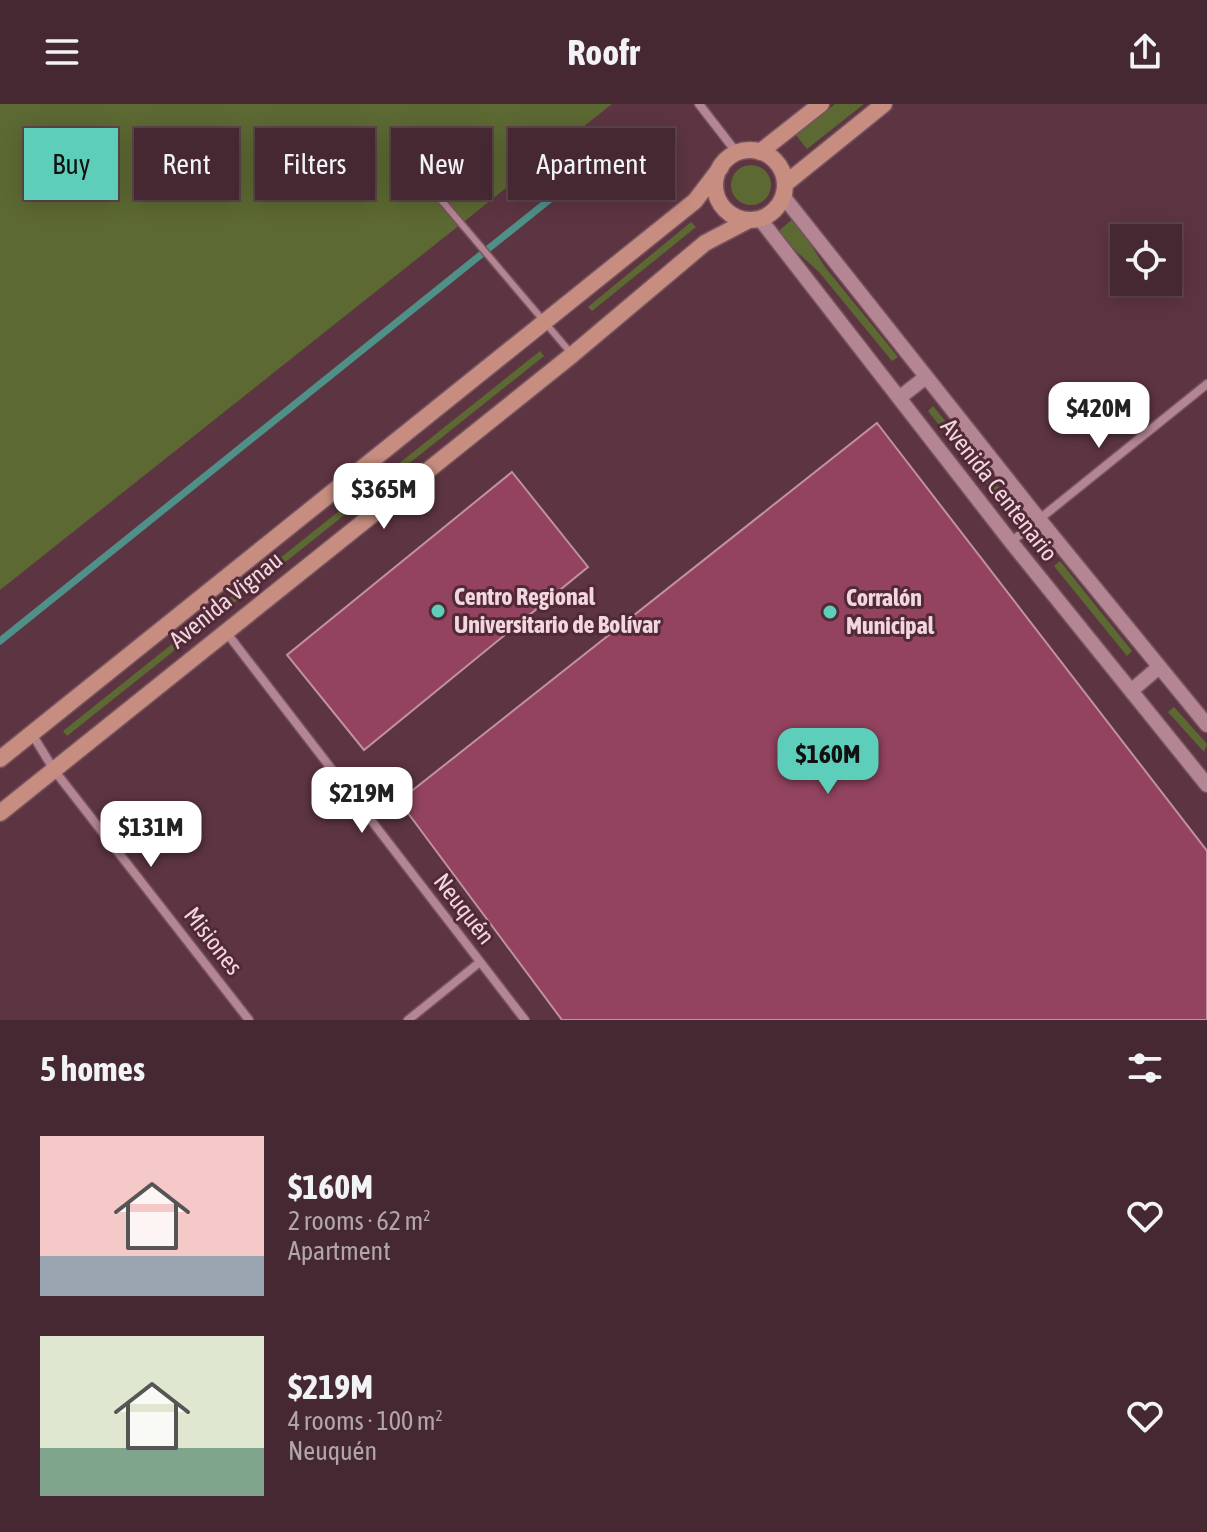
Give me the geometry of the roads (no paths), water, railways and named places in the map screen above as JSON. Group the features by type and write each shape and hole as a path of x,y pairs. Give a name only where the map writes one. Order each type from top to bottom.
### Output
{"main road":[{"path":"760,152 821,104"},
{"path":"784,190 778,164 752,150 737,153 716,176 717,197 730,214 754,220 778,206 784,190 884,104"},
{"name":"Avenida Vignau","path":"0,759 695,201 721,167"},
{"name":"Avenida Vignau","path":"0,813 572,355 705,243 754,220"}],"street":[{"path":"699,104 737,153"},
{"name":"Avenida Centenario","path":"784,190 926,377 1207,725"},
{"name":"Avenida Centenario","path":"754,220 1207,785"},
{"path":"899,398 926,377"},
{"path":"1011,542 1207,384"},
{"name":"Neuquén","path":"225,631 525,1020"},
{"path":"1131,691 1159,667"},
{"name":"Misiones","path":"31,733 54,770 249,1020"},
{"path":"408,1020 480,962"}],"lane":[{"path":"441,200 572,355"}],"waterway":[{"path":"0,641 549,200"}],"place":[{"name":"Centro Regional Universitario de Bolívar","path":"438,611"},
{"name":"Corralón Municipal","path":"830,612"}]}
